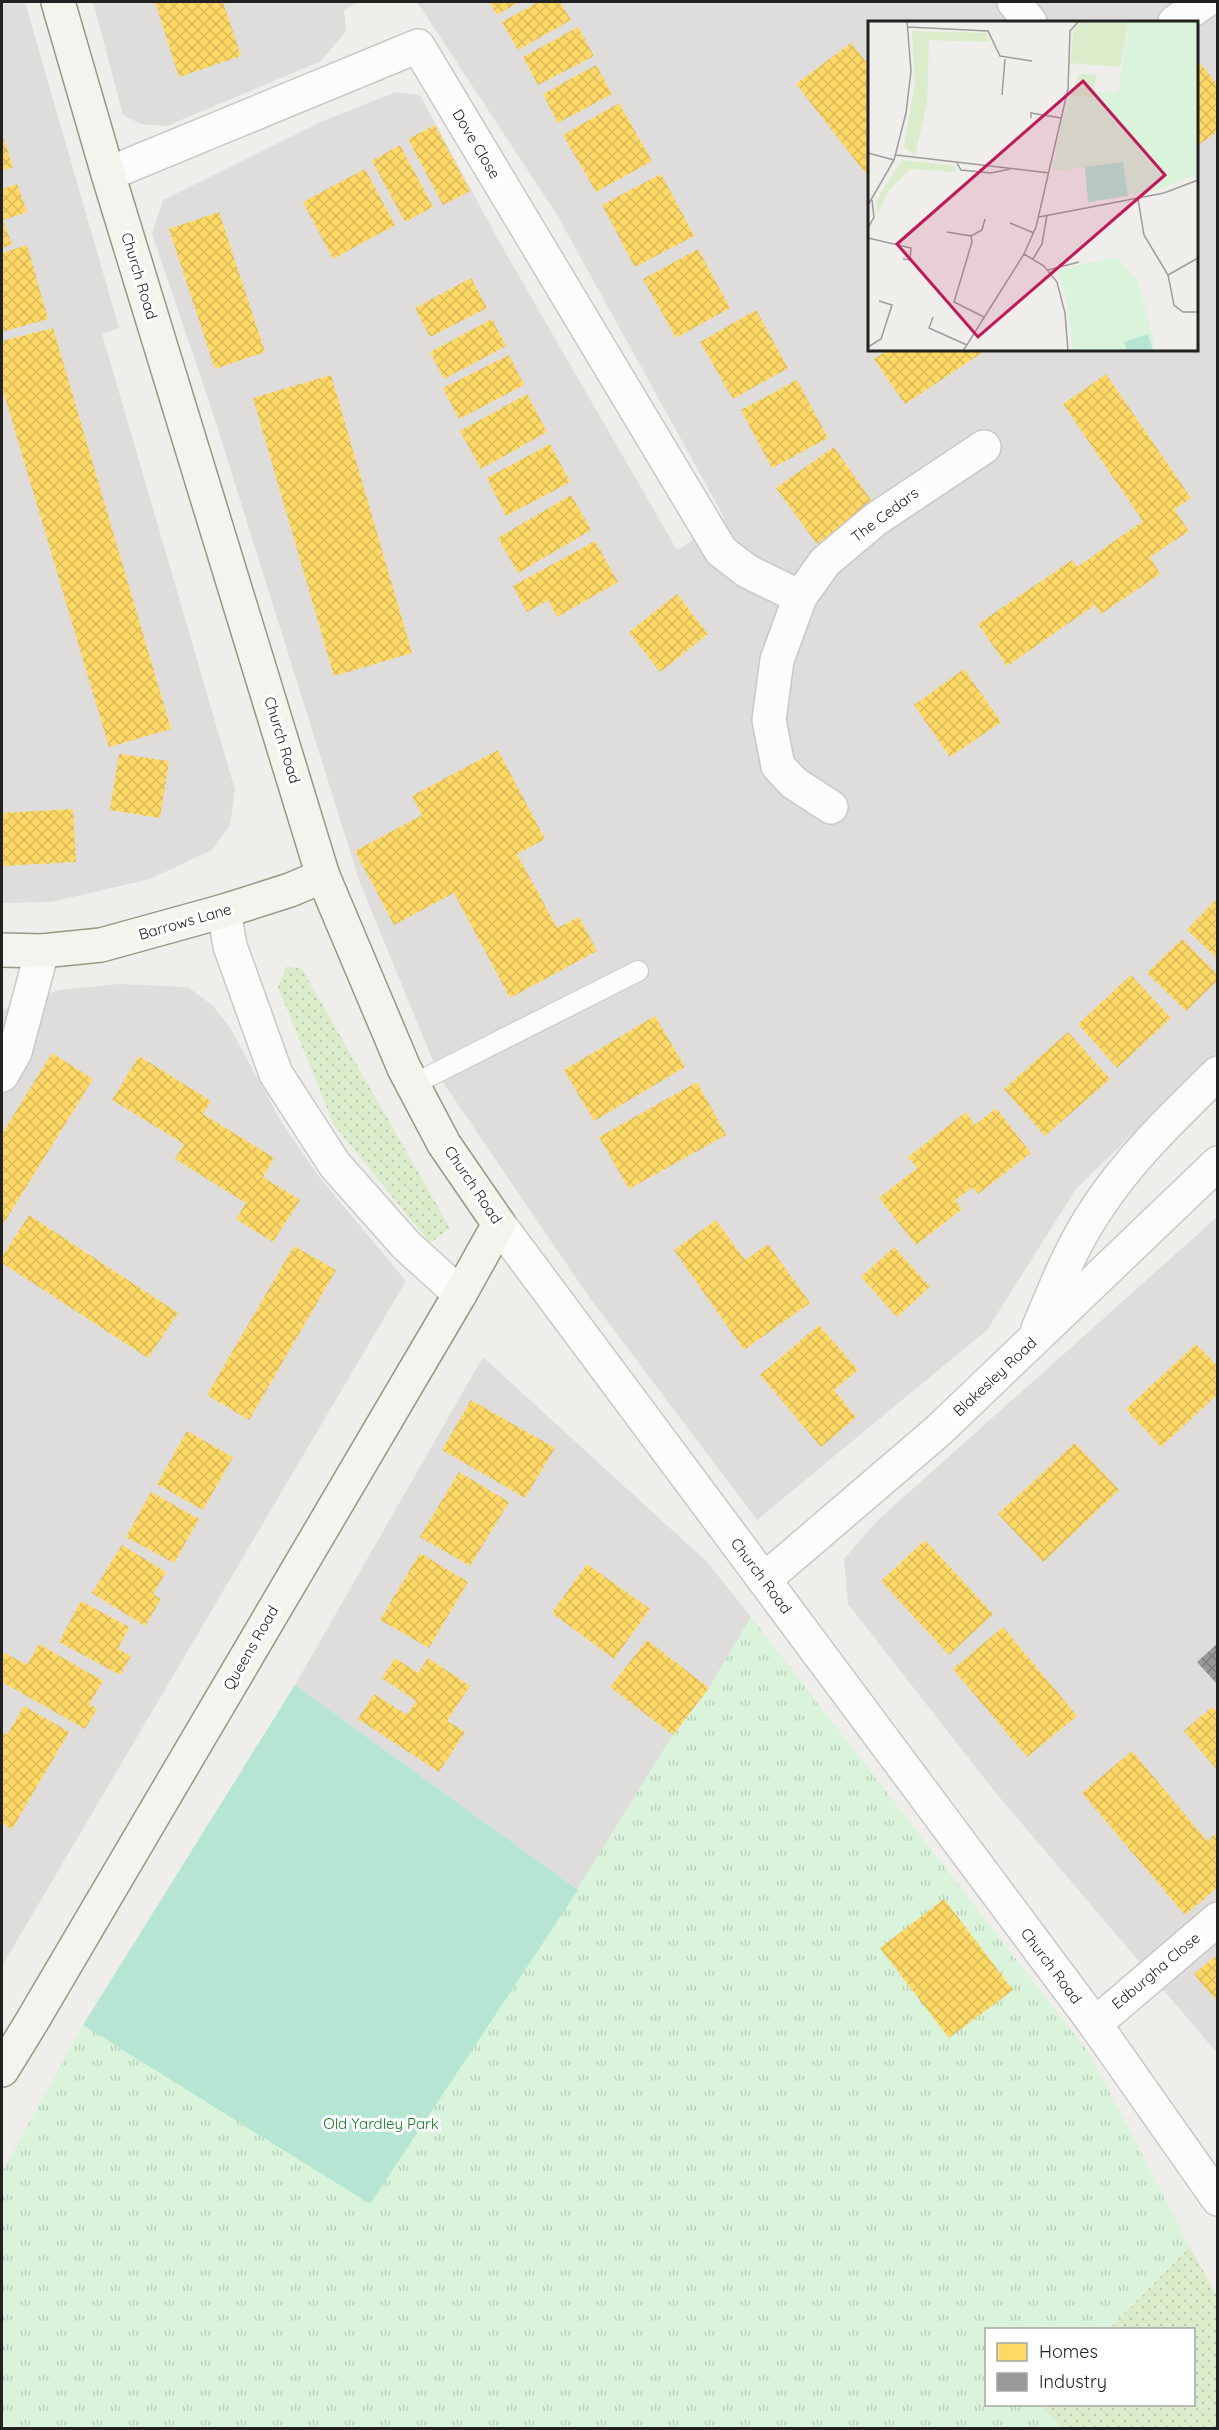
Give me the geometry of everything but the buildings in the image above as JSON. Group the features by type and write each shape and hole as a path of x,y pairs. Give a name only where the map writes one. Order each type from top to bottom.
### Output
{"street":[{"name":"Church Road","path":"58,2 108,174 323,876 412,1085 444,1143 499,1224 1095,2024 1218,2199"},
{"path":"1014,2 1029,21"},
{"path":"1176,21 1204,2"},
{"name":"Dove Close","path":"108,174 417,46 722,551 747,571 800,597"},
{"name":"The Cedars","path":"831,807 794,783 778,766 769,720 777,660 800,597 825,562 876,519 984,447"},
{"name":"Barrows Lane","path":"2,950 42,951 101,945 224,911 290,890 323,876"},
{"path":"224,911 230,946 276,1074 335,1165 406,1245 460,1294"},
{"path":"2,1075 15,1052 42,951"},
{"path":"1033,1342 1067,1261 1096,1210 1140,1152 1218,1073"},
{"name":"Blakesley Road","path":"764,1580 938,1431 1218,1163"},
{"name":"Queens Road","path":"2,2070 460,1294 499,1224"},
{"name":"Edburgha Close","path":"1095,2024 1218,1919"}],"lane":[{"path":"412,1085 638,972"}],"shaded area":[{"path":"2,2 25,2 119,328 102,334 235,790 230,825 212,850 150,879 51,902 2,903"},
{"path":"93,2 359,2 344,10 346,31 321,61 167,126 141,124 123,115"},
{"path":"417,2 1217,2 1217,1052 1076,1189 987,1330 757,1520 589,1297 440,1078 360,883 210,404 152,234 163,200 321,122 396,92 420,95 500,243 677,550 725,519 556,213"},
{"path":"119,984 188,987 212,1005 229,1026 282,1123 320,1178 406,1281 2,1966 2,1010 59,990"},
{"path":"1217,1217 1217,2053 995,1792 848,1604 844,1559 878,1520"},
{"path":"483,1357 707,1562 751,1617 709,1688 673,1735 578,1890 295,1685"}],"green space":[{"path":"287,966 302,969 450,1228 430,1243 334,1125 278,987"},
{"name":"Old Yardley Park","path":"751,1617 1091,2056 1190,2247 1110,2328 985,2328 985,2406 1041,2406 1062,2428 2,2428 2,2172 83,2025 295,1685 577,1889 673,1735 709,1688"},
{"path":"295,1685 578,1890 370,2204 83,2025"},
{"path":"1190,2247 1217,2296 1217,2428 1062,2428 1041,2406 1195,2406 1195,2328 1110,2328"}]}
